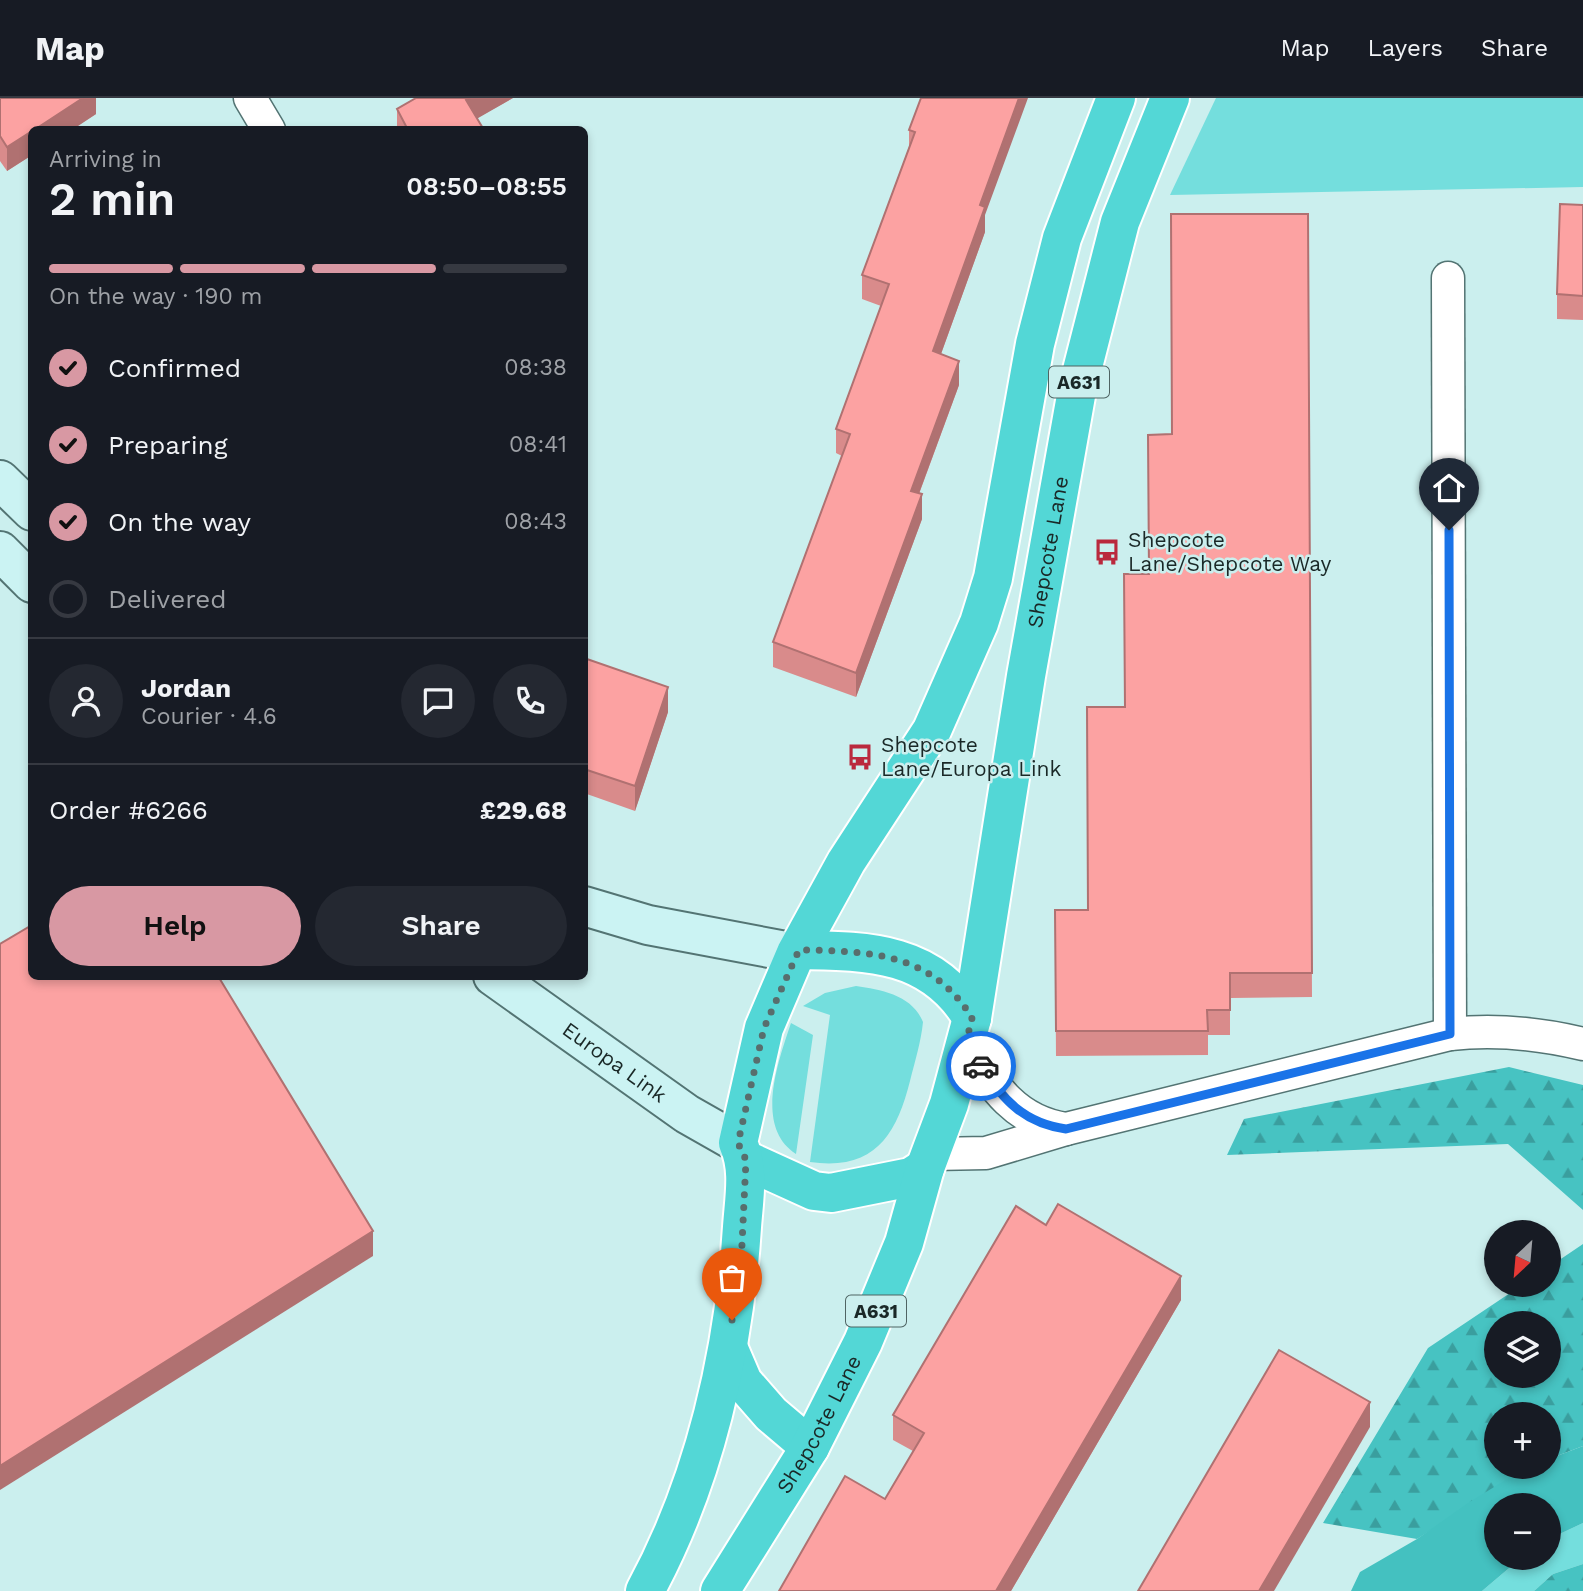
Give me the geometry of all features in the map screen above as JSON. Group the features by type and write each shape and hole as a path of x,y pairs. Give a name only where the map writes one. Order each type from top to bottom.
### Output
{"highway":[{"name":"A631","path":"797,951 846,862 932,730 959,671 993,578 1035,344 1062,238 1116,98"},
{"name":"Shepcote Lane","path":"720,1591 810,1447 863,1342 904,1243 969,1030 1026,676 1077,390 1120,222 1170,98"},
{"path":"1018,450 1065,454"},
{"path":"645,1591 670,1546 701,1457 728,1347 741,1265 742,1151 764,1028 797,951 897,957 949,988 969,1030"},
{"path":"742,1151 814,1191 831,1193 911,1177 929,1161"},
{"path":"728,1347 743,1382 771,1414 810,1447"}],"street":[{"path":"250,98 267,126"},
{"path":"1448,278 1450,1034"},
{"path":"0,480 28,507"},
{"path":"0,551 28,579"},
{"path":"588,907 648,925 797,951"},
{"name":"Europa Link","path":"500,980 742,1151"},
{"path":"969,1030 1006,1102 1034,1121 1066,1129"},
{"path":"929,1161 986,1153 1066,1129 1450,1034 1488,1030 1530,1032 1583,1044"}],"shaded area":[{"path":"1216,98 1583,98 1583,187 1170,195"},
{"path":"856,986 895,995 918,1013 923,1022 910,1081 897,1118 879,1146 851,1161 810,1162 830,1015 803,1006 825,993"},
{"path":"791,1023 813,1035 796,1154 783,1142 776,1128 773,1111 776,1074"},
{"path":"1583,1446 1583,1523 1561,1533 1561,1493 1484,1493 1507,1479 1561,1479 1561,1454"},
{"path":"1484,1493 1484,1570 1507,1570 1482,1591 1351,1591 1360,1572 1417,1539"},
{"path":"1583,1523 1583,1564 1553,1574 1534,1591 1482,1591 1507,1570 1561,1570 1561,1533"}],"green space":[{"path":"1509,1067 1583,1085 1583,1210 1508,1144 1227,1155 1244,1119"},
{"path":"1583,1244 1583,1446 1561,1454 1561,1402 1484,1402 1484,1479 1510,1479 1489,1493 1484,1493 1484,1496 1417,1539 1323,1523 1428,1348 1504,1297 1561,1297 1561,1259"},
{"path":"1583,1564 1583,1591 1534,1591 1553,1574"}],"building":[{"path":"0,98 83,98 40,126 28,126 28,134 7,147 0,136"},
{"path":"416,98 470,98 466,100 482,126 406,126 397,109"},
{"path":"921,98 1019,98 980,205 985,207 933,351 959,361 911,491 922,494 856,673 773,642 850,434 836,429 889,284 862,275 915,132 909,130"},
{"path":"1560,204 1583,205 1583,296 1557,294"},
{"path":"1171,214 1308,214 1312,973 1230,973 1230,1010 1207,1010 1208,1031 1056,1031 1055,910 1088,910 1087,707 1125,707 1124,574 1149,574 1148,435 1172,434"},
{"path":"588,659 668,687 635,786 588,770"},
{"path":"28,927 28,980 220,980 373,1231 0,1466 0,944"},
{"path":"1058,1204 1181,1276 996,1591 779,1591 845,1476 885,1499 924,1433 893,1415 1016,1206 1046,1225"},
{"path":"1279,1350 1370,1402 1259,1591 1138,1591"}],"way so far":[{"path":"732,1320 741,1265 746,1160 738,1143 764,1028 796,953 799,950 836,950 897,957 938,980 963,1002 972,1018 966,1043 981,1066"}],"place":[{"name":"Shepcote Lane/Shepcote Way","path":"1107,552"},
{"name":"Shepcote Lane/Europa Link","path":"860,757"}],"route":[{"path":"981,1066 998,1093 1019,1112 1034,1121 1066,1129 1450,1034 1449,530"}]}
